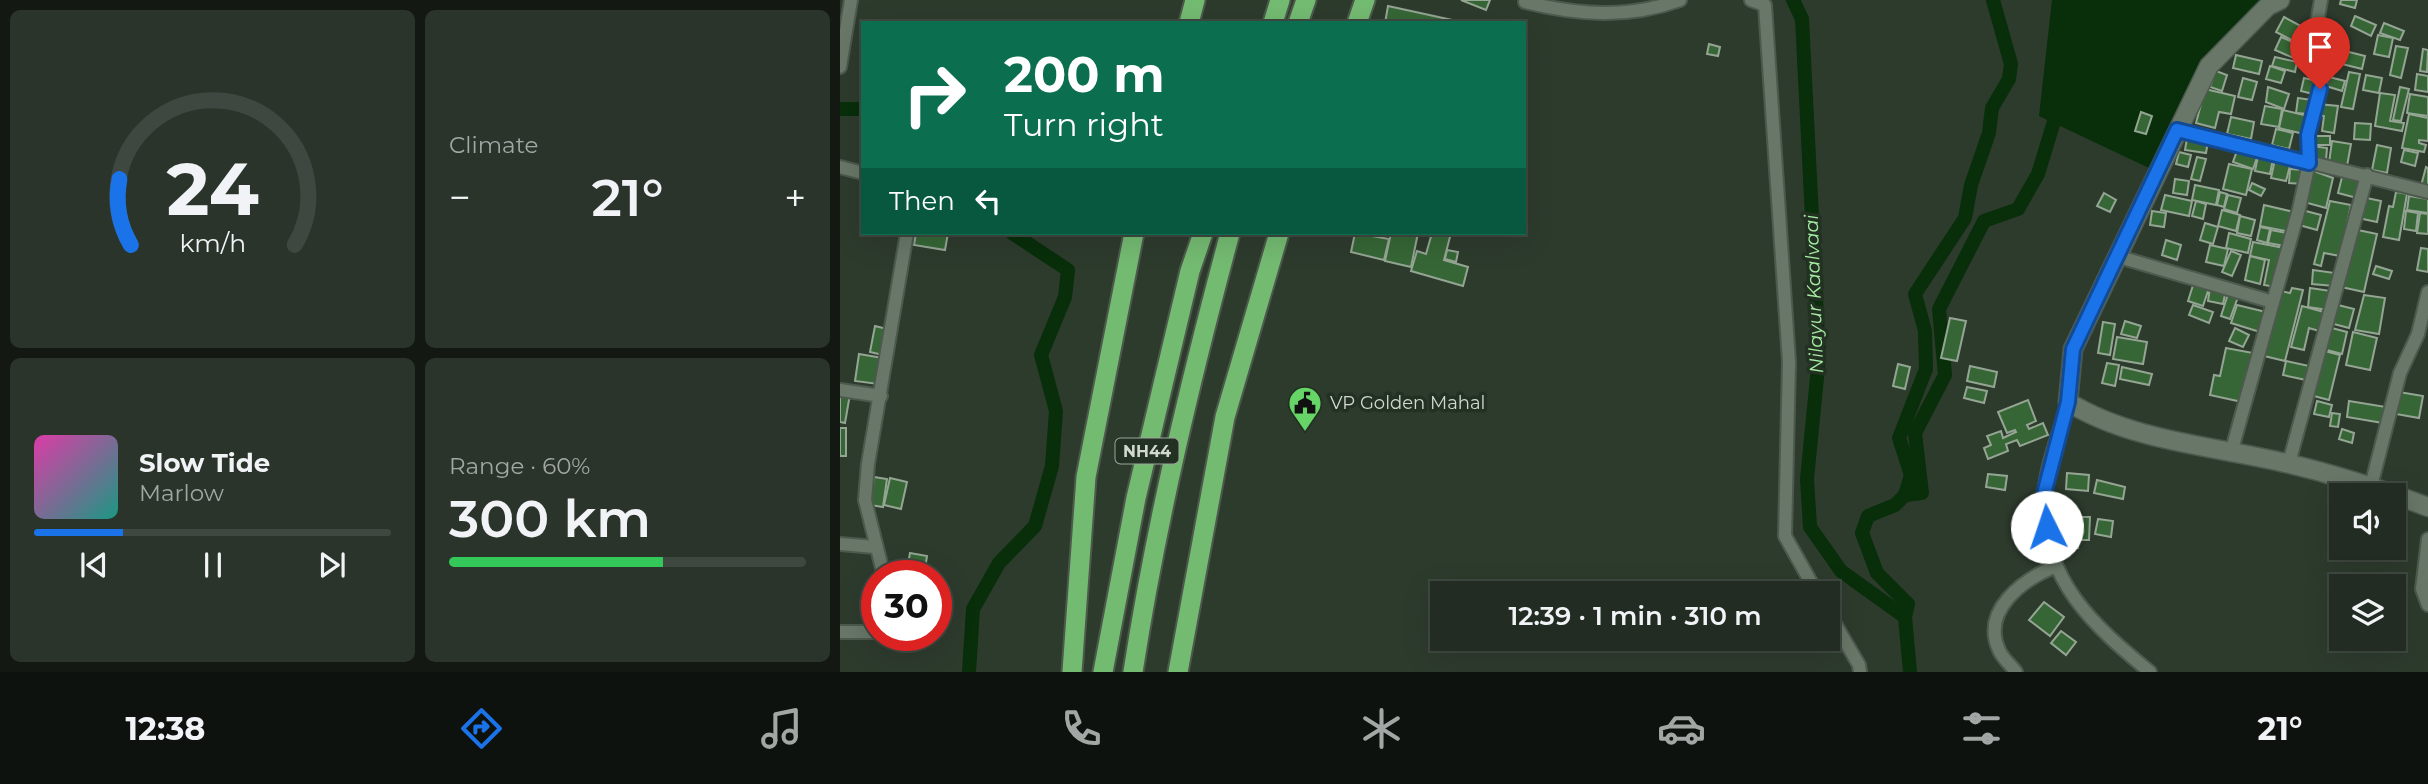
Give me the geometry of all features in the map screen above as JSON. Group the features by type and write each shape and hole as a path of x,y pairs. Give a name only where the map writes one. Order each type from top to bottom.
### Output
{"highway":[{"path":"1190,21 1195,0"},
{"path":"1274,21 1280,0"},
{"path":"1299,21 1306,0"},
{"path":"1358,21 1365,0"},
{"path":"1072,672 1086,477 1135,235"},
{"name":"NH44","path":"1103,672 1136,498 1190,271 1202,235"},
{"name":"NH44","path":"1133,672 1148,573 1197,355 1229,235"},
{"path":"1178,672 1225,416 1278,235"}],"main road":[{"path":"2280,0 2268,6 2209,66 2073,349 2068,402 2099,421 2231,453 2289,463 2360,483"},
{"path":"2406,499 2428,507"}],"street":[{"path":"840,67 851,0"},
{"path":"1525,2 1558,10 1626,15 1680,0"},
{"path":"1751,0 1765,5 1788,348 1785,536 1810,581"},
{"path":"2231,453 2309,163 2308,135 2334,39 2330,33 2320,29 2317,23 2321,0"},
{"path":"2177,130 2428,192"},
{"path":"840,167 861,172"},
{"path":"2289,463 2367,175"},
{"path":"879,560 865,500 868,464 908,235"},
{"path":"2116,256 2273,302"},
{"path":"2372,483 2400,373 2418,334 2428,292"},
{"path":"840,390 881,396"},
{"path":"2068,402 2044,503 2054,567 2091,621 2150,672"},
{"path":"2428,539 2422,589 2428,605"},
{"path":"840,544 875,547"},
{"path":"2016,672 1999,650 1994,626 1998,607 2038,573 2054,567"},
{"path":"840,632 861,632"},
{"path":"1840,632 1859,664 1860,672"}],"shaded area":[{"path":"2052,0 2266,0 2201,66 2149,168 2039,116"}],"building":[{"path":"1461,0 1490,0 1486,10"},
{"path":"2341,0 2357,0 2355,8 2340,4"},
{"path":"1388,6 1457,21 1385,21"},
{"path":"2355,16 2376,25 2371,36 2351,26"},
{"path":"2284,17 2310,31 2303,46 2276,32"},
{"path":"2384,23 2404,31 2400,40 2380,33"},
{"path":"2378,35 2393,38 2389,57 2374,54"},
{"path":"2281,37 2302,46 2296,59 2275,50"},
{"path":"2315,42 2329,45 2321,75 2308,72"},
{"path":"1709,44 1720,47 1718,56 1707,54"},
{"path":"2396,46 2408,48 2401,78 2390,75"},
{"path":"2337,49 2365,56 2362,69 2334,62"},
{"path":"2423,49 2428,50 2427,72 2420,71"},
{"path":"2236,55 2262,61 2259,74 2233,68"},
{"path":"2275,57 2297,62 2295,72 2272,66"},
{"path":"2270,66 2285,71 2281,83 2266,79"},
{"path":"2216,71 2227,75 2222,91 2210,87"},
{"path":"2349,72 2360,74 2353,109 2341,107"},
{"path":"2417,74 2428,76 2428,92 2415,90"},
{"path":"2366,75 2382,78 2379,93 2363,90"},
{"path":"2329,77 2345,81 2342,91 2326,86"},
{"path":"2243,78 2257,82 2252,100 2238,97"},
{"path":"2304,78 2317,81 2313,94 2301,91"},
{"path":"2268,87 2289,94 2284,109 2266,102"},
{"path":"2400,87 2409,89 2401,121 2393,120"},
{"path":"2205,89 2235,96 2231,114 2219,112 2215,128 2196,123"},
{"path":"2380,93 2395,95 2390,121 2404,123 2402,131 2375,126"},
{"path":"2410,94 2428,97 2428,116 2407,113"},
{"path":"2298,98 2312,100 2310,114 2296,113"},
{"path":"2318,104 2338,106 2334,133 2322,131 2324,116 2316,115"},
{"path":"2265,106 2282,109 2279,127 2261,124"},
{"path":"2283,110 2308,116 2304,134 2279,128"},
{"path":"2141,112 2152,116 2146,134 2135,131"},
{"path":"2409,114 2428,118 2428,141 2419,140 2419,143 2426,145 2424,152 2402,148"},
{"path":"2231,117 2254,122 2251,139 2227,134"},
{"path":"2355,123 2371,124 2370,140 2354,139"},
{"path":"2276,129 2293,133 2289,149 2272,145"},
{"path":"2314,136 2330,136 2330,145 2314,145"},
{"path":"2187,138 2208,141 2206,153 2185,150"},
{"path":"2332,141 2351,144 2347,166 2329,163"},
{"path":"2377,145 2391,148 2387,173 2372,170"},
{"path":"2312,146 2327,148 2326,160 2310,157"},
{"path":"2238,148 2258,155 2253,169 2233,162"},
{"path":"2404,150 2418,153 2415,166 2401,162"},
{"path":"2179,152 2191,155 2188,167 2176,164"},
{"path":"2258,156 2273,159 2270,174 2255,171"},
{"path":"2197,157 2206,159 2200,181 2191,179"},
{"path":"2275,159 2291,162 2286,181 2271,178"},
{"path":"2229,164 2252,169 2246,195 2223,189"},
{"path":"2426,167 2428,168 2428,188 2421,186"},
{"path":"2290,169 2304,170 2303,184 2289,183"},
{"path":"2311,170 2333,178 2326,208 2304,202"},
{"path":"2342,177 2361,181 2357,198 2338,193"},
{"path":"2175,179 2189,181 2187,195 2173,193"},
{"path":"2252,183 2265,189 2261,196 2249,190"},
{"path":"2195,185 2219,190 2216,205 2192,200"},
{"path":"2220,192 2227,194 2224,207 2217,205"},
{"path":"2396,192 2407,194 2399,240 2383,237 2389,206 2393,207"},
{"path":"2104,193 2116,200 2110,212 2097,206"},
{"path":"2165,195 2192,201 2189,216 2161,210"},
{"path":"2228,195 2241,198 2237,213 2224,209"},
{"path":"2409,196 2428,199 2428,213 2407,210"},
{"path":"2362,197 2381,201 2377,222 2358,218"},
{"path":"2196,201 2206,204 2203,219 2192,216"},
{"path":"2330,201 2351,205 2340,256 2324,253 2321,266 2314,264"},
{"path":"2264,205 2294,212 2290,232 2260,226"},
{"path":"2222,210 2240,215 2236,231 2218,226"},
{"path":"2302,210 2321,215 2317,230 2299,225"},
{"path":"2152,211 2166,213 2164,227 2150,225"},
{"path":"2406,211 2418,213 2416,231 2404,229"},
{"path":"2420,213 2428,214 2428,234 2417,233"},
{"path":"2240,216 2255,220 2251,236 2237,233"},
{"path":"2205,223 2218,227 2213,244 2200,240"},
{"path":"2260,227 2270,229 2267,243 2257,240"},
{"path":"2353,229 2377,234 2364,292 2341,287"},
{"path":"2271,230 2287,233 2285,246 2268,243"},
{"path":"2229,233 2251,239 2248,253 2226,248"},
{"path":"916,235 948,235 945,250 914,245"},
{"path":"1355,235 1389,239 1384,260 1351,252"},
{"path":"1391,235 1418,235 1411,267 1385,261"},
{"path":"1431,235 1450,235 1444,260 1468,267 1463,286 1411,271 1417,251 1426,254"},
{"path":"2166,240 2181,245 2177,260 2162,255"},
{"path":"2253,242 2284,248 2276,287 2264,285 2269,260 2250,256"},
{"path":"2210,245 2228,249 2224,266 2206,262"},
{"path":"2421,248 2428,249 2428,272 2417,270"},
{"path":"1447,250 1458,252 1456,262 1445,259"},
{"path":"2231,251 2241,255 2232,276 2222,272"},
{"path":"2250,256 2265,260 2260,284 2245,280"},
{"path":"2376,266 2392,271 2389,279 2373,274"},
{"path":"2313,270 2335,273 2334,286 2312,284"},
{"path":"2194,282 2209,288 2203,306 2188,301"},
{"path":"2210,287 2226,290 2223,304 2208,301"},
{"path":"2292,288 2303,290 2285,361 2264,356 2280,291 2290,293"},
{"path":"2310,288 2331,291 2328,310 2308,307"},
{"path":"2228,294 2238,297 2230,319 2221,316"},
{"path":"2364,295 2385,298 2379,334 2355,330"},
{"path":"2334,304 2354,309 2349,328 2330,323"},
{"path":"2193,305 2213,312 2209,323 2189,315"},
{"path":"2237,305 2266,312 2260,332 2231,323"},
{"path":"2302,306 2324,312 2319,331 2309,328 2304,350 2291,347"},
{"path":"1950,318 1966,321 1957,361 1941,358"},
{"path":"2125,321 2141,326 2137,338 2121,334"},
{"path":"2103,322 2115,324 2110,355 2098,353"},
{"path":"875,326 887,329 883,355 870,352"},
{"path":"2328,327 2347,332 2342,354 2323,349"},
{"path":"2235,328 2249,335 2243,347 2229,341"},
{"path":"2353,332 2377,338 2370,370 2346,365"},
{"path":"2117,337 2147,342 2143,364 2113,359"},
{"path":"2226,348 2253,353 2242,402 2210,395 2214,375 2220,376"},
{"path":"2321,350 2340,355 2329,400 2310,395"},
{"path":"859,354 883,358 878,384 855,381"},
{"path":"2286,361 2309,366 2306,380 2283,375"},
{"path":"2107,363 2119,365 2115,386 2102,383"},
{"path":"1898,364 1910,367 1905,389 1893,386"},
{"path":"1970,366 1997,372 1994,387 1967,381"},
{"path":"2122,367 2152,374 2149,385 2120,379"},
{"path":"1967,387 1987,391 1984,403 1964,398"},
{"path":"840,392 850,394 845,423 840,422"},
{"path":"2399,392 2423,396 2419,418 2396,414"},
{"path":"2028,400 2036,421 2027,425 2029,429 2043,423 2048,435 2020,446 2017,440 2006,444 2008,451 1988,459 1984,448 1991,445 1987,436 2001,431 2003,438 2016,432 2007,433 1998,412"},
{"path":"2317,401 2332,405 2329,417 2314,414"},
{"path":"2349,401 2386,407 2383,423 2347,417"},
{"path":"2332,413 2340,414 2338,427 2330,426"},
{"path":"840,428 846,428 846,456 840,456"},
{"path":"2342,429 2354,433 2352,443 2339,439"},
{"path":"2067,473 2089,475 2088,491 2066,489"},
{"path":"1988,474 2007,476 2005,490 1986,487"},
{"path":"874,477 887,479 883,507 870,505"},
{"path":"890,478 907,482 901,509 884,505"},
{"path":"2097,480 2125,487 2123,499 2094,493"},
{"path":"2079,517 2090,517 2089,540 2078,540"},
{"path":"2098,519 2113,521 2111,537 2095,534"},
{"path":"2076,535 2078,548 2069,549 2067,537"},
{"path":"910,553 927,556 926,560 909,560"},
{"path":"2044,602 2064,617 2050,636 2029,620"},
{"path":"2061,631 2076,642 2066,655 2051,643"}],"waterway":[{"name":"Nilayur Kaalvaai","path":"1793,0 1802,19 1819,357 1807,479 1810,527 1841,571 1905,617 1910,672"},
{"path":"1905,617 1908,604 1877,573 1862,533 1868,516 1895,505 1905,495 1911,475 1899,438 1926,369 1925,331 1915,294 1965,218 1971,185 1989,133 1992,108 2009,79 2011,64 1993,0"},
{"path":"1905,495 1922,493 1915,433 1945,375 1939,309 1984,221 2018,209 2038,174 2059,105"},
{"path":"840,109 861,109"},
{"path":"969,672 973,609 999,563 1035,526 1052,466 1056,411 1041,355 1065,297 1068,270 1015,235"}],"place":[{"name":"VP Golden Mahal","path":"1305,433"}],"route":[{"path":"2047,527 2045,490 2068,402 2073,349 2177,130 2309,163 2308,135 2320,89"}]}
